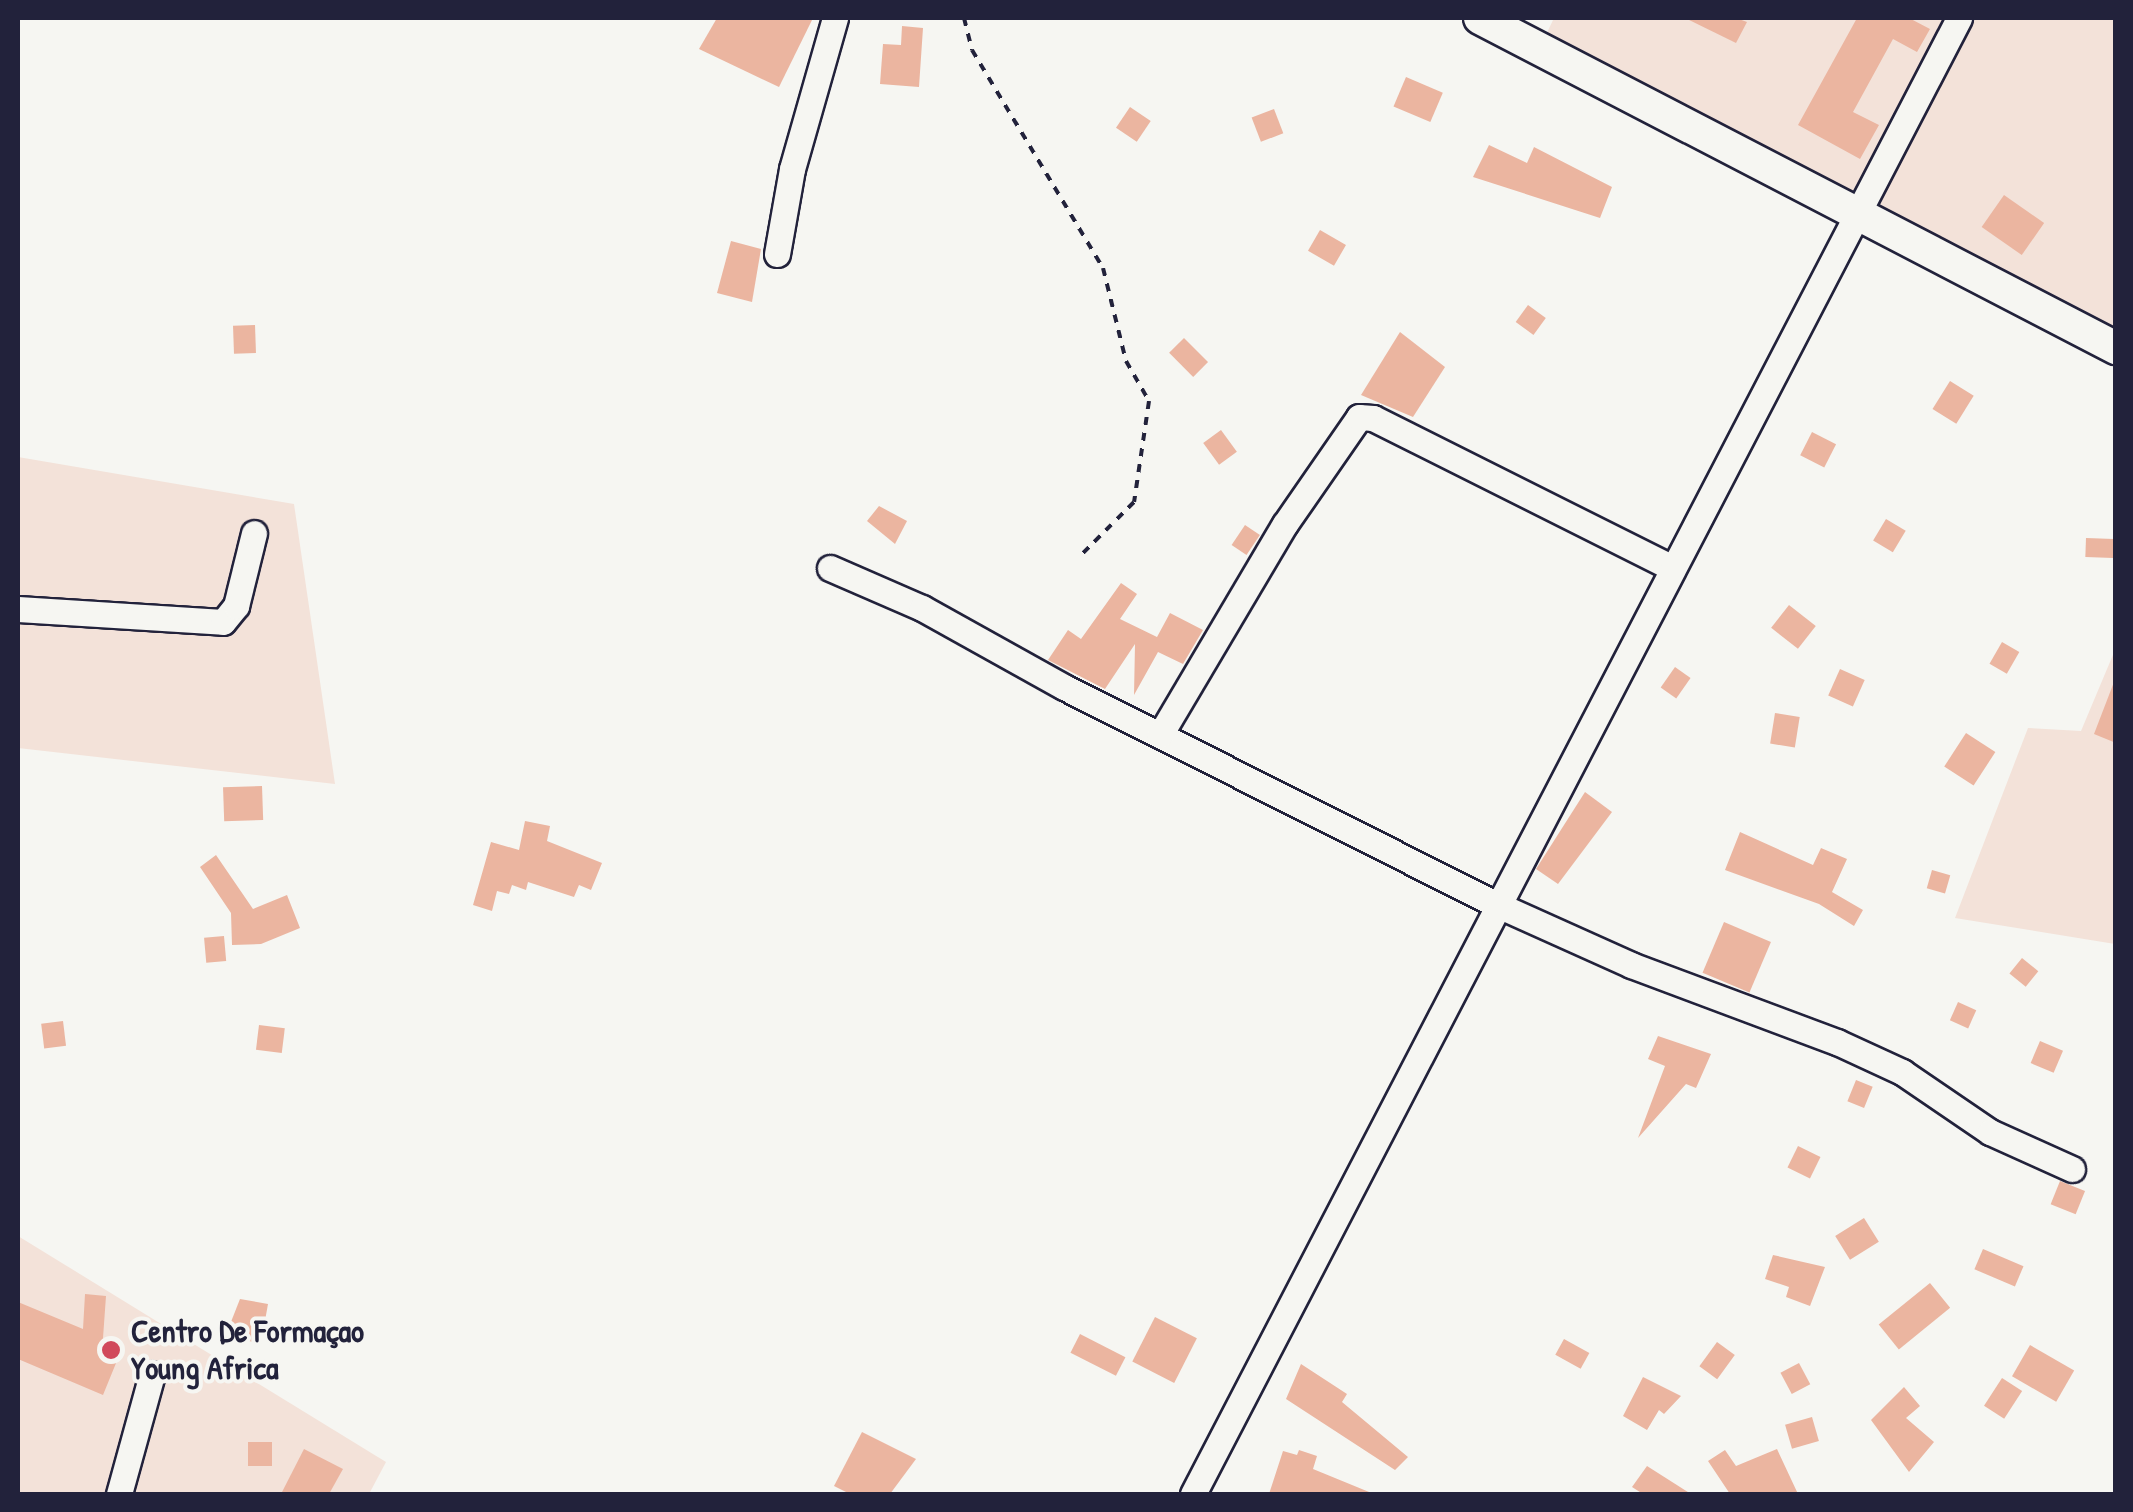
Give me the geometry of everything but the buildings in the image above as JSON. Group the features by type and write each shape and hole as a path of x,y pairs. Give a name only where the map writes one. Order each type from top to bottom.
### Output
{"main road":[{"path":"1480,18 1855,216 2116,348"}],"street":[{"path":"777,254 792,169 836,18"},
{"path":"1193,1494 1958,18"},
{"path":"1160,735 1285,524 1359,417 1373,418 1673,568"},
{"path":"18,609 223,622 236,606 254,533"},
{"path":"830,568 922,608 1160,735 1500,906 1630,965 1837,1042 1902,1072 1990,1132 2072,1169"},
{"path":"119,1494 152,1374"}],"path":[{"path":"964,18 972,50 1103,268 1126,361 1149,401 1134,502 1082,554"}],"shaded area":[{"path":"1554,18 2115,18 2115,338 1543,41"},
{"path":"18,457 294,504 335,784 18,748"},
{"path":"2115,650 2115,944 1955,918 2028,728 2081,731"},
{"name":"Centro De Formaçao Young Africa","path":"18,1236 386,1462 369,1494 18,1494"}],"place":[{"name":"Centro De Formaçao Young Africa","path":"111,1350"}]}
